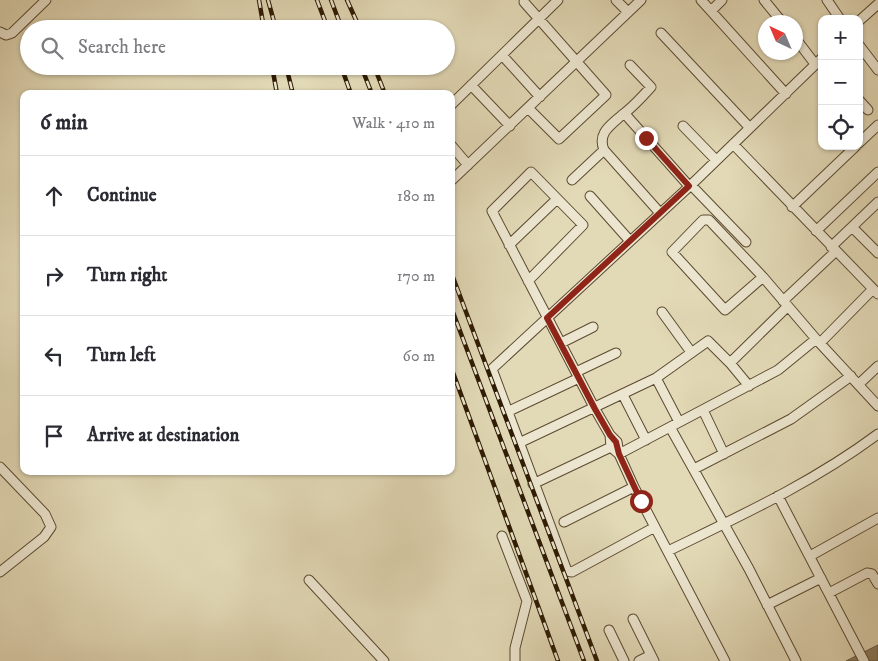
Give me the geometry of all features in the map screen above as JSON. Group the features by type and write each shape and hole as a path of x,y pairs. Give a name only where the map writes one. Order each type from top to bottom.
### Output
{"street":[{"path":"25,20 46,0"},
{"path":"455,101 558,0"},
{"path":"616,0 628,12"},
{"path":"455,177 641,0"},
{"path":"701,0 786,94"},
{"path":"711,11 722,0"},
{"path":"764,0 776,15"},
{"path":"826,0 837,15"},
{"path":"524,2 606,95 561,139 557,139 528,108"},
{"path":"863,17 878,4"},
{"path":"0,32 6,35 12,33 20,25"},
{"path":"660,33 750,128"},
{"path":"803,45 818,58"},
{"path":"863,50 878,70"},
{"path":"502,55 540,97"},
{"path":"655,527 568,572 533,484 492,369 690,186 818,62"},
{"path":"630,65 651,87 625,114 608,127 603,134 601,144 604,150 660,213"},
{"path":"471,85 510,126"},
{"path":"863,104 868,110"},
{"path":"625,114 690,186 746,242"},
{"path":"863,139 878,125"},
{"path":"683,126 716,160"},
{"path":"619,454 778,370 818,341 875,291 833,250 733,144"},
{"path":"455,150 468,165"},
{"path":"572,180 604,150"},
{"path":"792,207 852,150"},
{"path":"816,232 878,172"},
{"path":"528,281 582,226 582,223 532,173 529,173 492,210 509,245 595,409 616,442 619,454 634,487 723,660"},
{"path":"590,196 630,241"},
{"path":"509,245 557,198"},
{"path":"730,362 786,304 852,227 878,202"},
{"path":"763,276 725,310 672,252 706,219 763,276 818,341 878,406"},
{"path":"852,227 878,253"},
{"path":"662,312 691,352"},
{"path":"561,343 593,327"},
{"path":"518,443 595,409 656,378 708,341 730,362 749,386"},
{"path":"507,412 616,353"},
{"path":"859,384 878,366"},
{"path":"694,469 791,419 852,376"},
{"path":"656,378 679,422"},
{"path":"623,395 646,440"},
{"path":"703,410 724,454"},
{"path":"670,427 724,524 796,661"},
{"path":"668,551 724,524 829,468 878,434"},
{"path":"610,435 610,447"},
{"path":"610,447 619,454"},
{"path":"533,484 610,447"},
{"path":"0,467 45,514 51,527 44,537 0,572"},
{"path":"564,522 634,487"},
{"path":"778,496 864,661"},
{"path":"810,556 878,518"},
{"path":"502,536 527,601 515,648 515,661"},
{"path":"829,593 867,572 872,574 878,584"},
{"path":"767,605 821,578"},
{"path":"309,580 384,661"},
{"path":"633,619 653,658 639,661"},
{"path":"609,630 624,661"}],"building":[{"path":"878,645 878,661 846,661"}],"railway":[{"path":"259,0 262,20"},
{"path":"268,0 274,20"},
{"path":"317,0 325,20"},
{"path":"331,0 339,20"},
{"path":"347,0 356,20"},
{"path":"274,75 276,90"},
{"path":"288,75 292,90"},
{"path":"344,75 350,90"},
{"path":"365,75 370,90"},
{"path":"378,75 383,90"},
{"path":"455,283 597,661"},
{"path":"455,318 584,661"},
{"path":"455,378 558,661"}],"route":[{"path":"641,501 619,454 616,442 595,409 547,318 689,186 646,138"}]}
